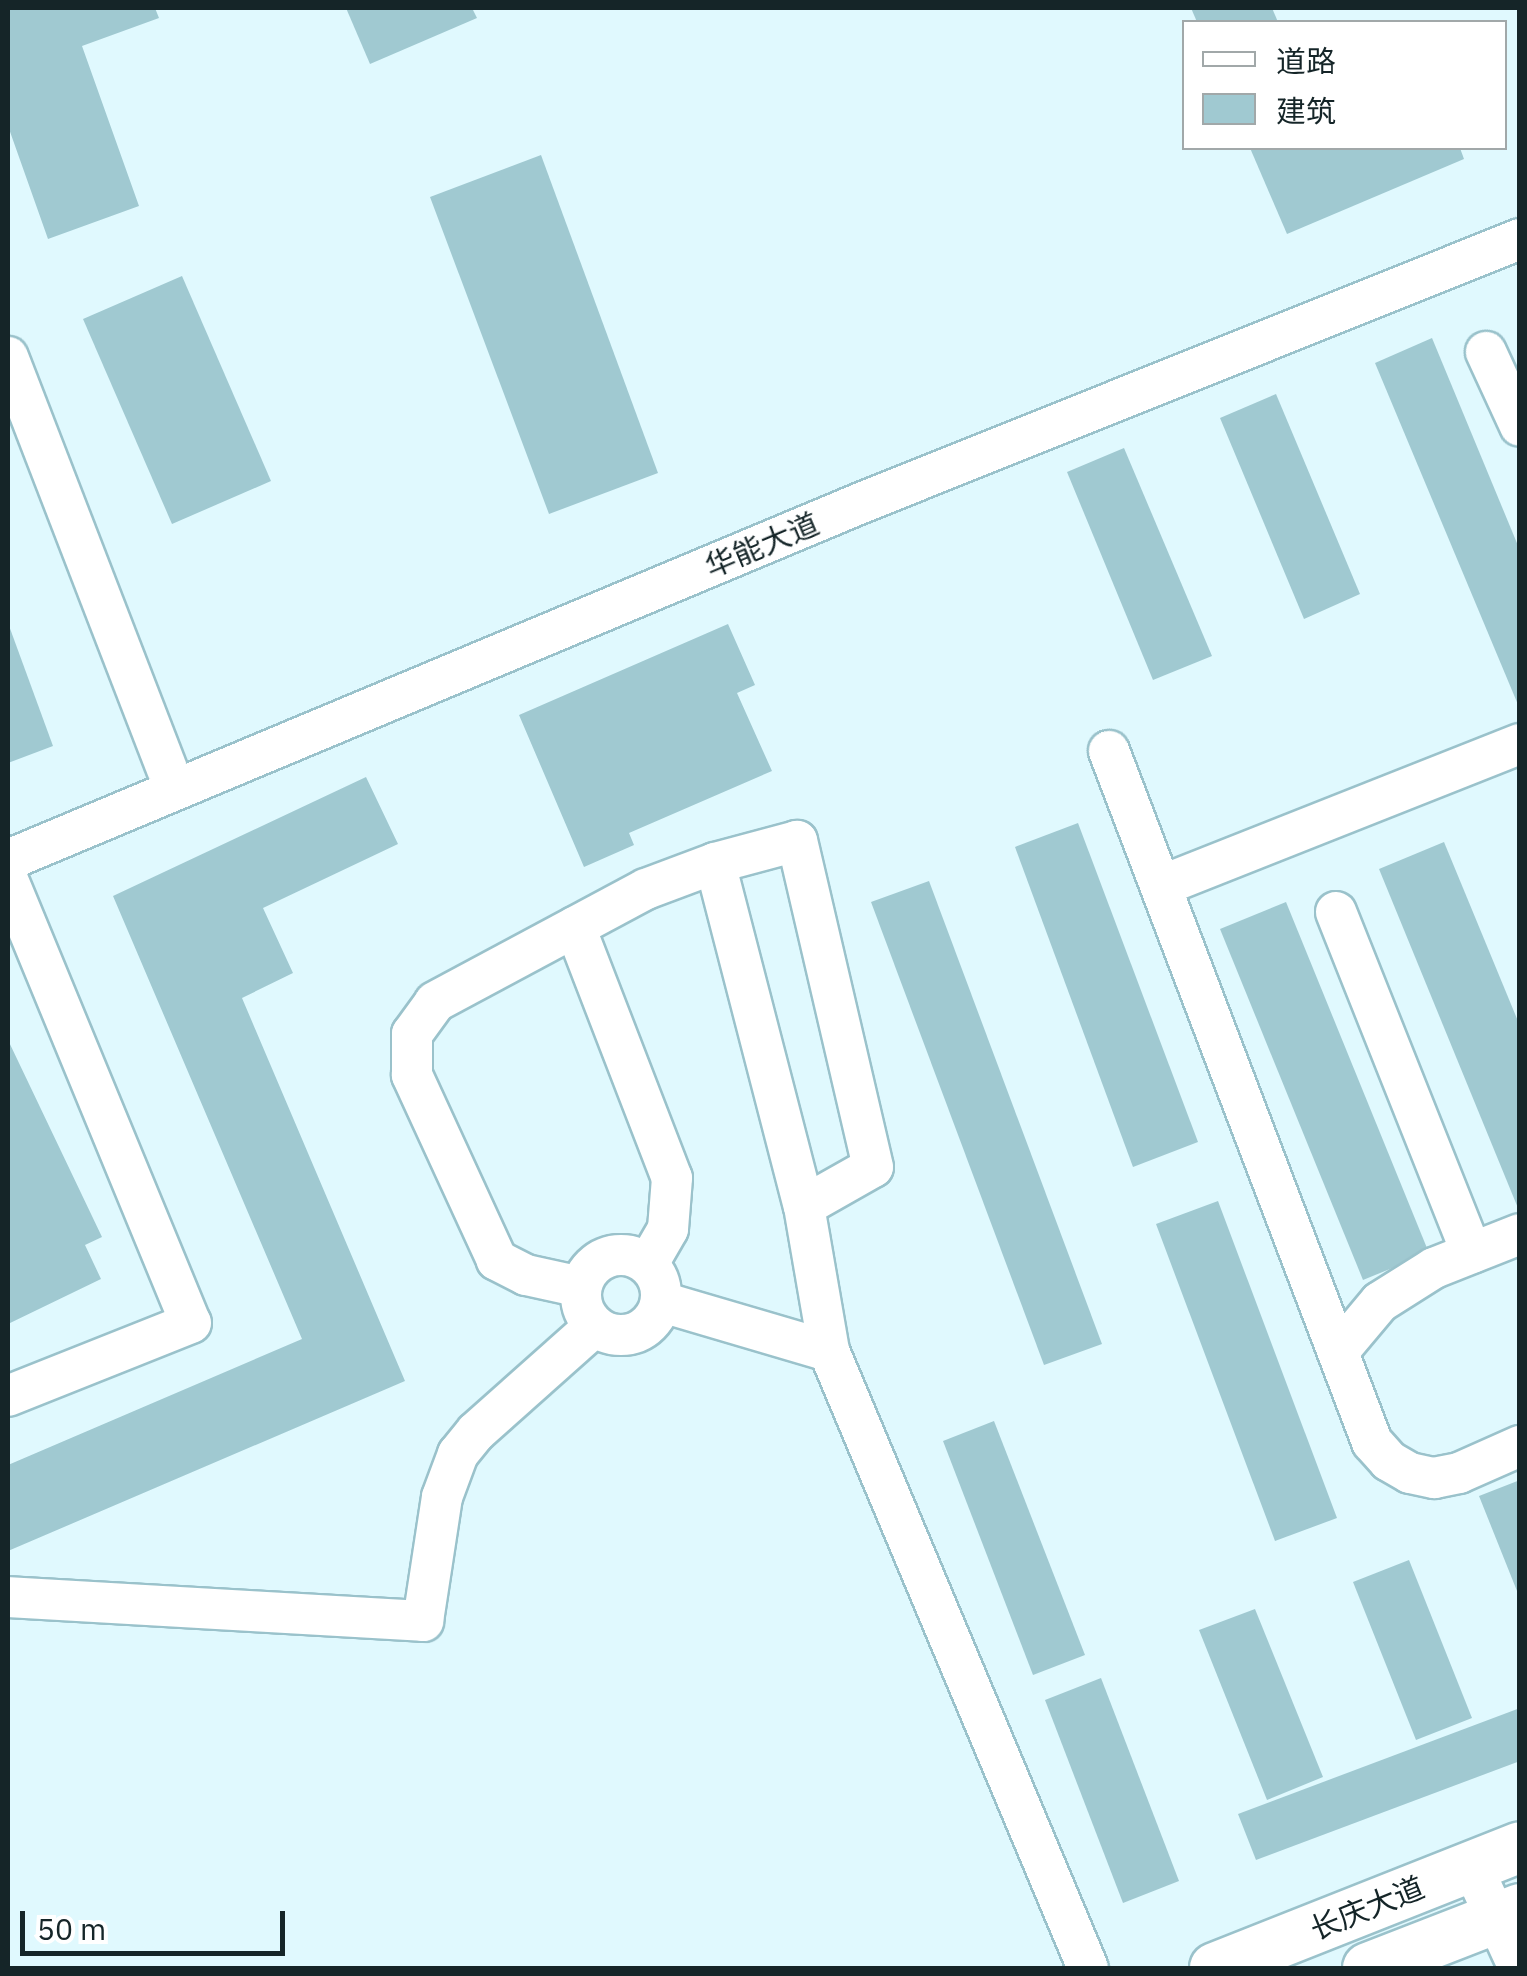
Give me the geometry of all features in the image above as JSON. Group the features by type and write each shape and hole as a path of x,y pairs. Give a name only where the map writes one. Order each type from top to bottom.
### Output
{"main road":[{"name":"长庆大道","path":"1215,1968 1495,1857"},
{"name":"长庆大道","path":"1368,1968 1513,1912"}],"street":[{"name":"华能大道","path":"8,835 857,481 1520,215"},
{"name":"华能大道","path":"8,860 866,501 1520,239"},
{"path":"1486,352 1520,426"},
{"path":"8,358 166,770"},
{"path":"1161,886 1520,744"},
{"path":"1110,751 1372,1442 1389,1461 1410,1473 1434,1478 1459,1474 1520,1446"},
{"path":"581,1287 526,1275 497,1260 412,1075 408,1055 420,1016 435,1002 646,889 716,863 797,841 874,1167 804,1206"},
{"path":"716,863 804,1206 828,1350 1088,1968"},
{"path":"8,880 191,1323 8,1396"},
{"path":"1336,912 1472,1253"},
{"path":"575,926 672,1178 668,1229 648,1263"},
{"path":"1338,1352 1380,1302 1434,1268 1520,1234"},
{"path":"621,1253 648,1263 656,1274 662,1302 656,1315 635,1333 608,1333 595,1326 581,1302 586,1274 607,1256 621,1253"},
{"path":"662,1302 828,1350"},
{"path":"8,1598 422,1620 442,1497 458,1454 476,1432 595,1326"},
{"path":"1495,1857 1513,1912 1519,1968"}],"building":[{"path":"8,8 155,8 159,18 82,46 139,206 48,239 8,126"},
{"path":"346,8 472,8 477,18 370,64"},
{"path":"1191,8 1272,8 1277,20 1196,20"},
{"path":"1251,150 1461,150 1464,159 1287,234"},
{"path":"541,155 658,473 549,514 430,197"},
{"path":"182,276 271,481 172,524 83,319"},
{"path":"1432,338 1519,548 1519,707 1375,363"},
{"path":"1276,394 1360,594 1304,619 1220,418"},
{"path":"1124,448 1212,656 1153,680 1067,472"},
{"path":"8,623 53,746 8,763"},
{"path":"728,624 755,685 737,693 772,771 629,833 634,845 584,867 519,715"},
{"path":"366,777 398,844 263,908 293,973 242,998 405,1381 8,1551 8,1465 302,1339 113,896"},
{"path":"1078,823 1198,1142 1133,1167 1015,847"},
{"path":"1444,842 1520,1026 1520,1213 1379,869"},
{"path":"929,881 1102,1344 1044,1365 871,902"},
{"path":"1286,902 1429,1253 1363,1280 1220,929"},
{"path":"8,1040 102,1237 85,1245 101,1279 8,1324"},
{"path":"1218,1201 1337,1518 1275,1541 1156,1224"},
{"path":"994,1421 1085,1655 1033,1675 943,1441"},
{"path":"1520,1480 1520,1596 1519,1596 1479,1496"},
{"path":"1409,1560 1472,1718 1416,1740 1353,1582"},
{"path":"1255,1609 1323,1777 1267,1800 1199,1630"},
{"path":"1101,1678 1179,1881 1123,1903 1045,1700"},
{"path":"1520,1708 1520,1761 1256,1860 1238,1814"}]}
